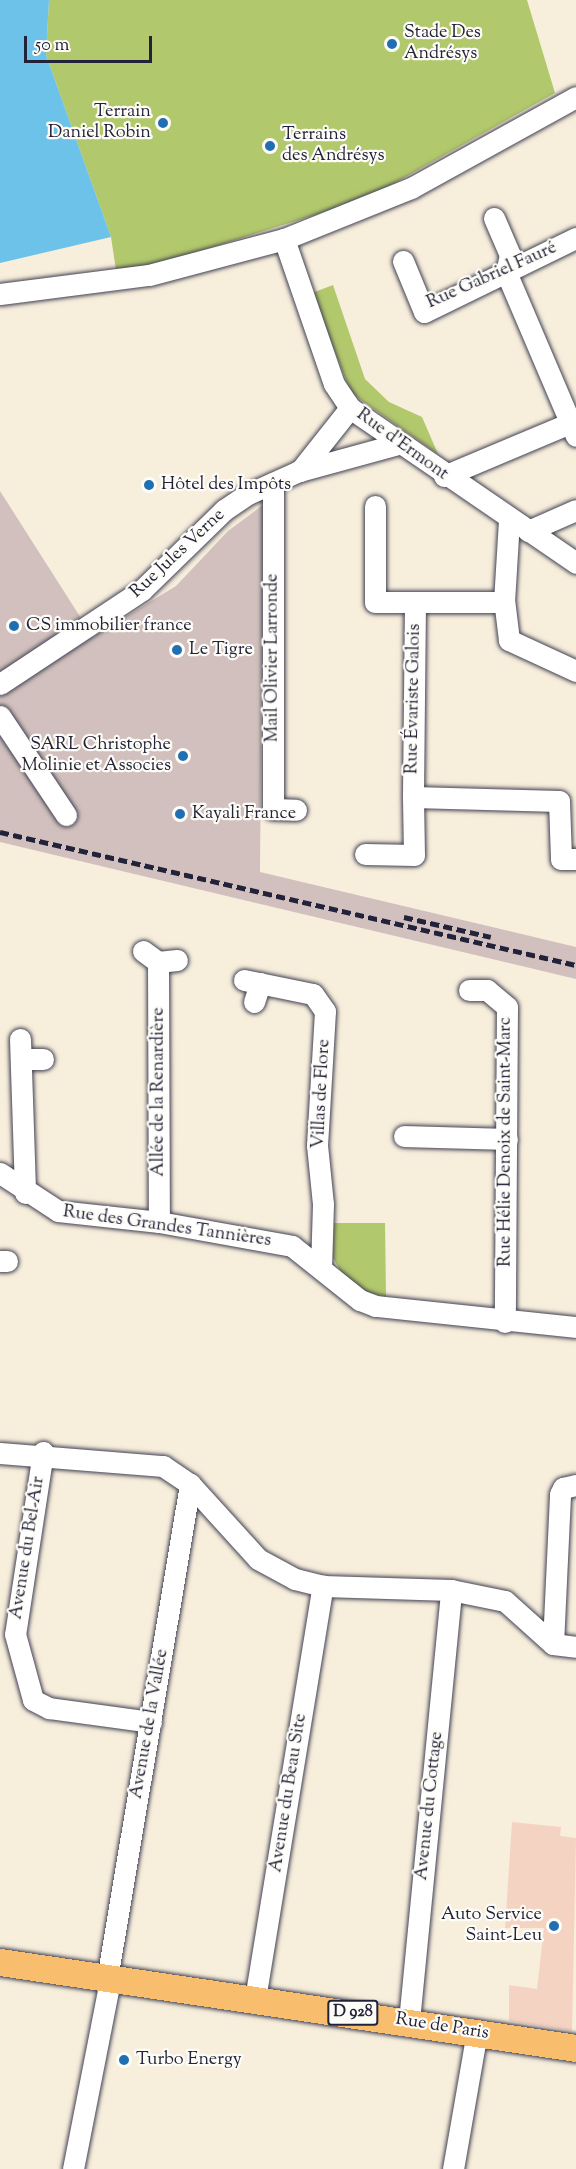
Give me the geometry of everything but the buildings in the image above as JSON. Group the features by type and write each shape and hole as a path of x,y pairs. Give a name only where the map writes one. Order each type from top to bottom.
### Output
{"main road":[{"name":"D 928","path":"0,1962 114,1976"},
{"name":"Rue de Paris","path":"114,1976 576,2048"}],"street":[{"path":"0,294 149,275 284,239 411,188 576,98"},
{"path":"444,476 573,429 506,272 510,255 494,218"},
{"name":"Rue Gabriel Fauré","path":"403,261 424,312 576,238"},
{"name":"Rue d'Ermont","path":"284,239 334,384 350,408 444,476 576,562"},
{"name":"Rue Jules Verne","path":"299,471 350,408"},
{"path":"357,454 368,422"},
{"name":"Rue Jules Verne","path":"0,684 142,590 224,510 299,471 398,444"},
{"name":"Mail Olivier Larronde","path":"273,483 273,809 296,810"},
{"name":"Rue Évariste Galois","path":"375,506 375,602 504,602"},
{"path":"528,531 576,510"},
{"path":"509,520 504,602 509,639 576,671"},
{"name":"Rue Évariste Galois","path":"364,854 414,855 415,602"},
{"path":"0,716 66,815"},
{"name":"Rue Évariste Galois","path":"413,797 559,801 561,859 576,859"},
{"name":"Allée de la Renardière","path":"159,1222 160,958"},
{"name":"Villas de Flore","path":"252,988 313,994 325,1011 325,1078 318,1102 317,1145 323,1204 321,1268"},
{"name":"Rue Hélie Denoix de Saint-Marc","path":"469,990 487,990 507,1007 505,1322"},
{"path":"25,1193 21,1049 42,1059"},
{"path":"404,1136 507,1139"},
{"name":"Rue des Grandes Tannières","path":"0,1173 25,1193 58,1211 159,1222 292,1246 360,1300 376,1306 505,1322 576,1327"},
{"path":"0,1453 43,1452 164,1466 190,1484 258,1559 323,1586 451,1590 506,1601 553,1644 576,1647"},
{"name":"Avenue du Bel-Air","path":"43,1452 15,1634 33,1700 49,1708 151,1722"},
{"name":"Avenue de la Vallée","path":"73,2169 114,1976 151,1722 190,1484"},
{"path":"553,1644 560,1494 562,1488 576,1485"},
{"path":"558,1540 576,1521"},
{"name":"Avenue du Beau Site","path":"255,1999 323,1586"},
{"name":"Avenue du Cottage","path":"409,2021 451,1590"},
{"path":"453,2169 477,2031"}],"shaded area":[{"path":"0,491 93,637 176,586 228,531 263,505 260,872 576,947 576,979 0,842"},
{"name":"Auto Service Saint-Leu","path":"512,1822 561,1827 560,1836 576,1838 572,2031 509,2021 509,1985 537,1989 544,1928 505,1928"}],"green space":[{"name":"Terrains des Andrésys","path":"49,0 527,0 555,93 366,199 117,277 111,237 46,55"},
{"path":"333,285 365,379 389,402 422,417 438,454 351,393 312,293"},
{"path":"334,1223 385,1223 386,1297 368,1293 343,1275 333,1258"}],"water":[{"path":"0,0 49,0 46,55 111,237 0,263"}],"railway":[{"path":"0,832 576,965"},
{"path":"404,917 491,937"}],"place":[{"name":"Stade Des Andrésys","path":"392,44"},
{"name":"Terrain Daniel Robin","path":"163,123"},
{"name":"Terrains des Andrésys","path":"270,146"},
{"name":"Hôtel des Impôts","path":"149,485"},
{"name":"CS immobilier france","path":"14,626"},
{"name":"Le Tigre","path":"177,650"},
{"name":"SARL Christophe Molinie et Associes","path":"183,756"},
{"name":"Kayali France","path":"180,814"},
{"name":"Auto Service Saint-Leu","path":"554,1926"},
{"name":"Turbo Energy","path":"124,2060"}]}
